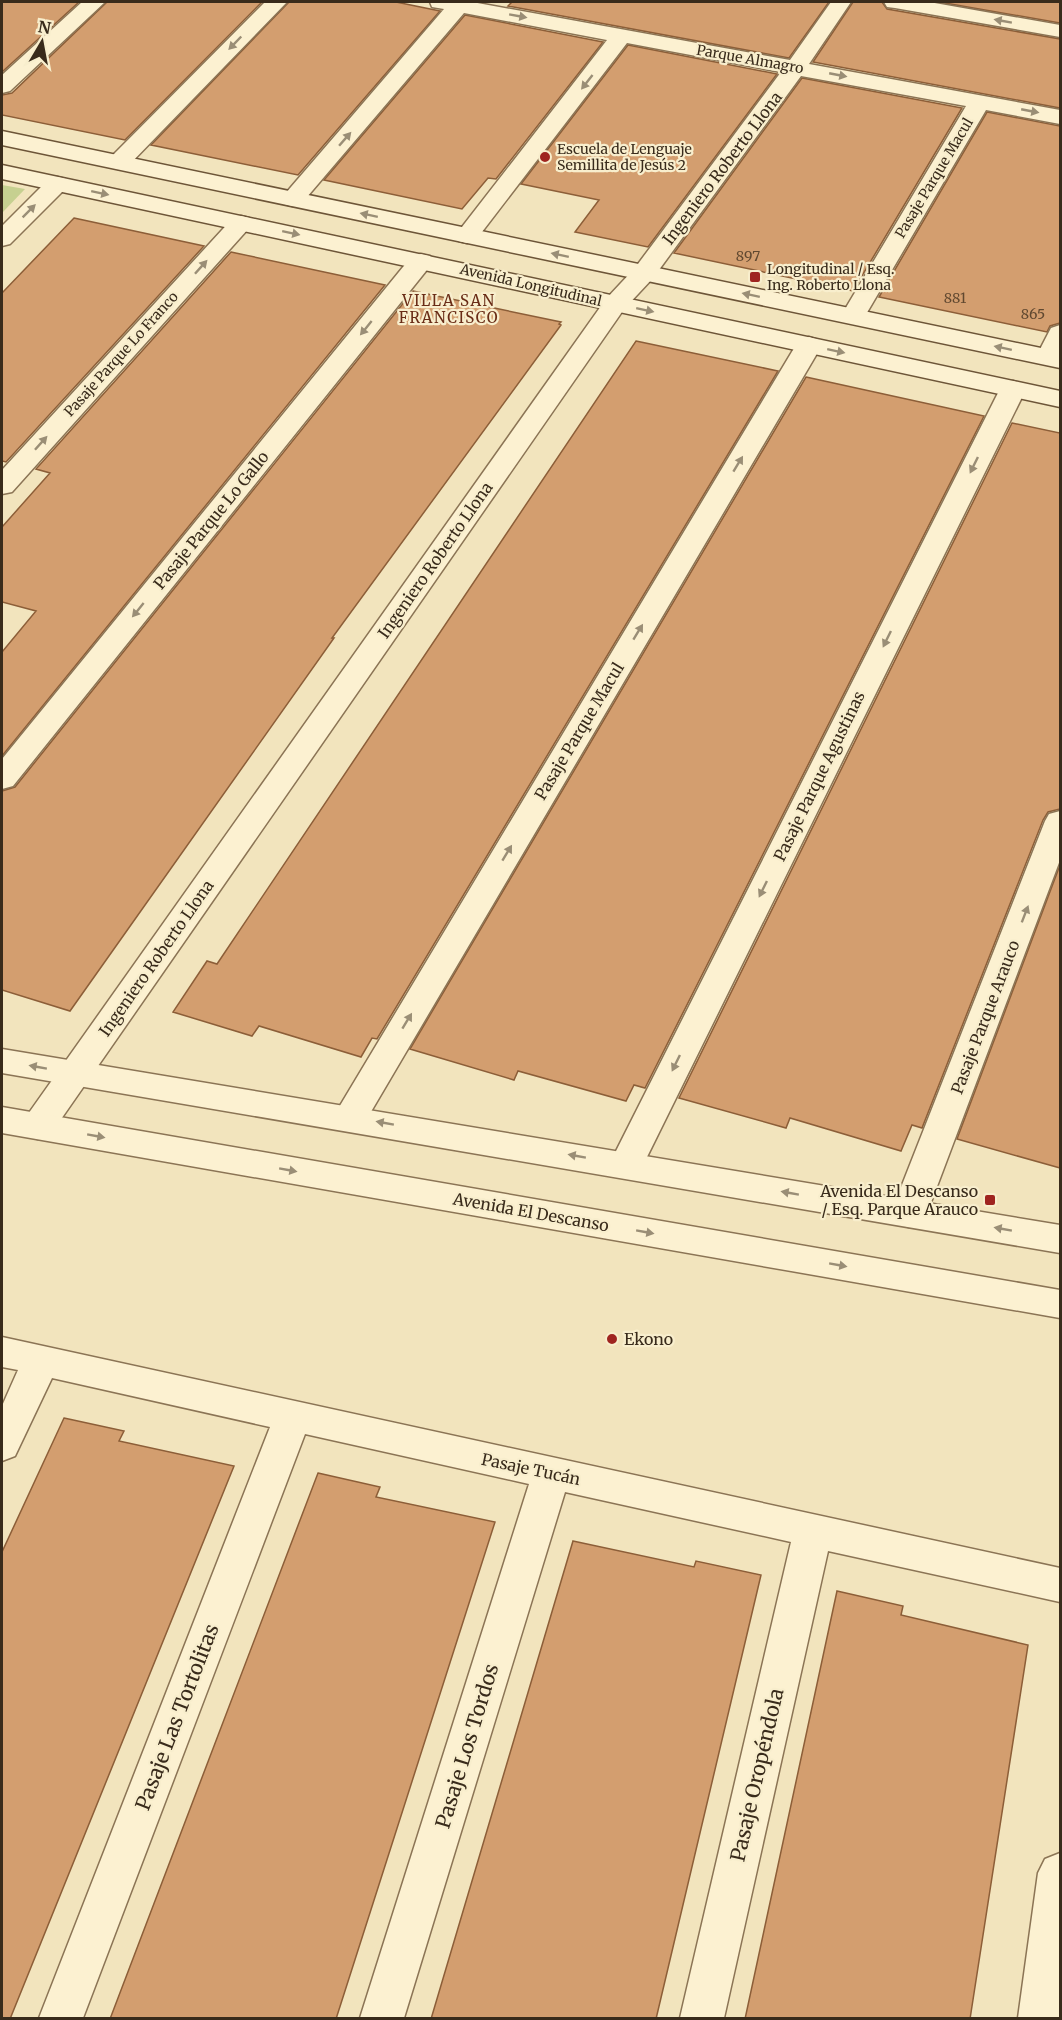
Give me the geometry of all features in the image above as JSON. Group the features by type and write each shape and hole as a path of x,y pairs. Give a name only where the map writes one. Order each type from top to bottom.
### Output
{"street":[{"path":"2,86 94,2"},
{"path":"119,162 276,2"},
{"name":"Ingeniero Roberto Llona","path":"38,1126 615,304 644,273 796,67 841,2"},
{"path":"895,2 1060,31"},
{"path":"293,199 449,3"},
{"name":"Parque Almagro","path":"449,3 1060,117"},
{"path":"467,236 622,35"},
{"name":"Pasaje Parque Macul","path":"853,316 980,101"},
{"path":"2,138 1055,358 1060,333"},
{"name":"Avenida Longitudinal","path":"2,172 1060,399"},
{"path":"2,238 57,184"},
{"name":"Pasaje Parque Lo Franco","path":"2,486 241,223"},
{"name":"Pasaje Parque Lo Gallo","path":"2,779 421,261"},
{"name":"Pasaje Parque Macul","path":"350,1118 808,345"},
{"name":"Pasaje Parque Agustinas","path":"626,1165 1013,389"},
{"name":"Pasaje Parque Arauco","path":"909,1213 1060,821"},
{"path":"2,1061 1060,1239"},
{"name":"Avenida El Descanso","path":"2,1120 1060,1304"},
{"name":"Pasaje Tucán","path":"2,1352 1060,1585"},
{"path":"2,1445 41,1361"},
{"name":"Pasaje Las Tortolitas","path":"61,2019 293,1416"},
{"name":"Pasaje Los Tordos","path":"382,2019 552,1473"},
{"name":"Pasaje Oropéndola","path":"702,2019 813,1531"},
{"path":"1049,1996 1060,1873"}],"green space":[{"path":"2,185 25,189 2,213"}],"building":[{"path":"2,2 79,2 2,72"},
{"path":"107,2 262,2 125,140 2,115 2,95 12,93"},
{"path":"289,2 396,2 440,11 298,175 151,145"},
{"path":"512,2 829,2 789,58 508,6"},
{"path":"853,2 882,2 887,9 1060,39 1060,108 813,62"},
{"path":"939,2 1060,2 1060,23"},
{"path":"465,15 603,42 496,179 488,178 462,209 324,180"},
{"path":"628,45 777,74 648,247 575,232 599,200 521,184"},
{"path":"802,78 962,108 853,291 674,253"},
{"path":"987,112 1060,126 1060,323 1050,326 1047,332 879,297"},
{"path":"74,218 204,246 6,462 2,461 2,293"},
{"path":"231,252 385,285 2,756 2,652 36,611 2,602 2,527 50,473 36,469"},
{"path":"413,291 561,322 559,324 561,325 332,638 334,638 70,1011 2,990 2,791 15,787"},
{"path":"636,341 778,371 377,1039 372,1038 361,1057 259,1026 252,1036 173,1012 207,961 217,964"},
{"path":"806,377 984,416 645,1088 634,1085 626,1101 518,1071 514,1080 410,1049"},
{"path":"1012,423 1060,433 1060,809 1048,812 1043,820 922,1128 912,1125 901,1151 790,1118 786,1128 679,1098"},
{"path":"1060,865 1060,1168 957,1139"},
{"path":"64,1418 124,1431 119,1441 234,1466 10,2019 2,2019 2,1552"},
{"path":"318,1473 380,1487 376,1497 495,1522 336,2019 110,2019"},
{"path":"573,1541 694,1567 696,1561 761,1575 656,2019 431,2019"},
{"path":"837,1591 903,1606 901,1615 1028,1645 970,2019 745,2019"}],"place":[{"name":"Escuela de Lenguaje Semillita de Jesús 2","path":"545,157"},
{"name":"Longitudinal / Esq. Ing. Roberto Llona","path":"755,277"},
{"name":"Avenida El Descanso / Esq. Parque Arauco","path":"990,1200"},
{"name":"Ekono","path":"612,1339"}],"district":[{"name":"VILLA SAN FRANCISCO","path":"449,310"}]}
